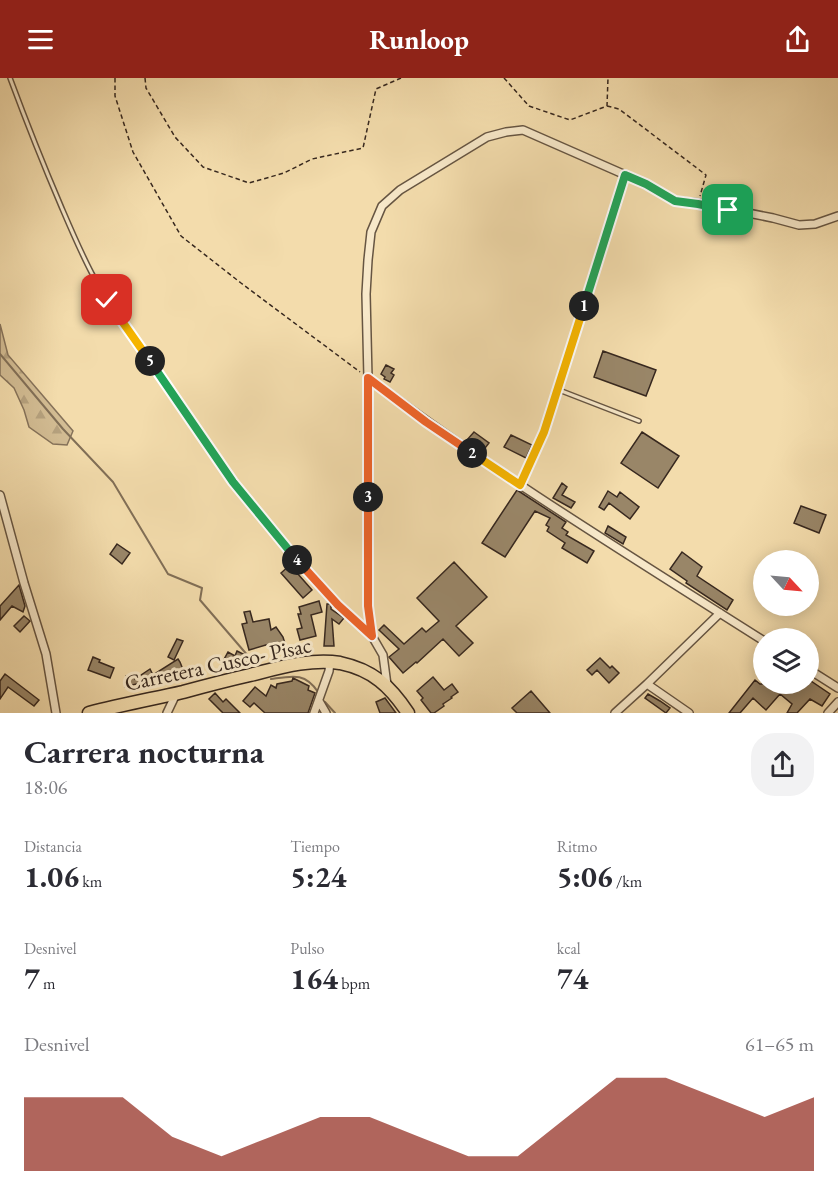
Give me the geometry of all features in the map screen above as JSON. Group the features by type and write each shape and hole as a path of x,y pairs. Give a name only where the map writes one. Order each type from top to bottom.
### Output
{"highway":[{"name":"Carretera Cusco- Pisac","path":"98,712 273,669 312,662 330,662 361,669 387,685 408,713"}],"street":[{"path":"387,685 383,655 372,636 368,606 366,294 371,232 382,206 400,190 487,137 523,130 646,184 675,201 773,218 799,225 815,224 838,216"},
{"path":"520,485 544,432 625,175"},
{"path":"368,378 426,422 520,485 753,634"},
{"path":"0,495 46,654 56,713"},
{"path":"615,713 720,613"},
{"path":"314,713 330,662"},
{"path":"819,676 838,688"},
{"path":"646,684 688,713"},
{"path":"167,713 176,693"},
{"path":"319,701 326,713"},
{"path":"828,713 838,702"}],"lane":[{"path":"10,78 77,244 107,300 130,330 233,482 297,560 338,605 372,636"},
{"path":"557,389 639,422"}],"path":[{"path":"115,78 115,96 133,152 181,236 368,378"},
{"path":"145,78 146,88 175,137 203,167 249,183 284,173 312,159 363,148 376,89 401,78"},
{"path":"504,78 529,106 570,120 607,106 619,109 706,175 698,204"},
{"path":"607,106 608,78"}],"green space":[{"path":"0,324 8,355 73,431 67,445 53,444 29,427 14,388 0,375"}],"building":[{"path":"603,351 656,370 646,396 594,377"},
{"path":"386,365 394,369 390,382 381,374"},
{"path":"474,432 489,443 482,452 466,441"},
{"path":"642,432 679,456 658,488 621,463"},
{"path":"511,435 532,445 526,458 504,447"},
{"path":"562,483 567,487 562,495 575,502 571,508 553,498"},
{"path":"517,490 566,522 562,528 568,532 566,535 594,551 587,563 562,548 565,543 547,531 549,527 546,525 550,518 535,511 505,557 482,543"},
{"path":"608,491 617,497 620,492 639,507 630,519 609,503 604,510 599,507"},
{"path":"801,506 826,515 819,533 794,523"},
{"path":"608,526 626,537 623,544 605,533"},
{"path":"117,544 130,553 122,564 110,554"},
{"path":"682,552 702,567 697,576 733,600 727,610 686,583 687,581 670,569"},
{"path":"454,562 487,597 456,626 473,643 459,656 443,639 403,673 389,657 399,649 379,630 384,625 404,644 422,628 426,632 439,621 417,598"},
{"path":"290,565 312,590 303,598 281,573"},
{"path":"19,585 25,606 23,612 12,606 0,620 0,606"},
{"path":"319,601 322,612 311,615 316,636 300,640 297,629 302,628 298,614 301,614 299,607"},
{"path":"327,604 331,604 331,609 344,618 339,624 332,619 334,646 324,646"},
{"path":"250,611 253,622 269,619 271,630 276,627 286,647 278,649 276,642 249,650 242,624 247,623 244,612"},
{"path":"24,616 30,621 20,632 14,626"},
{"path":"177,639 183,641 174,660 168,657"},
{"path":"237,651 249,657 244,666 233,669 222,663 228,652 235,656"},
{"path":"93,657 114,668 110,678 88,670"},
{"path":"600,658 619,673 609,683 597,670 592,675 587,670"},
{"path":"178,659 186,677 174,681 171,672 150,686 147,681 125,687 128,683 126,676 134,674 135,679 150,669 153,675"},
{"path":"5,674 39,700 34,706 8,687 0,699 0,681"},
{"path":"433,677 444,690 452,684 458,692 443,704 444,706 431,713 417,691"},
{"path":"293,678 309,686 308,690 315,693 308,713 265,713 254,703 250,707 243,701 255,687 266,696 271,685 276,688 277,684 292,681"},
{"path":"753,683 753,694 780,694 766,710 753,698 740,713 729,713"},
{"path":"819,686 830,694 822,706 810,699 797,713 787,713 792,704 780,694 819,694"},
{"path":"531,691 550,713 517,713 512,708"},
{"path":"215,693 223,702 226,699 240,713 223,713 209,699"},
{"path":"648,694 670,708 666,713 645,698"},
{"path":"385,698 396,713 380,713 376,702"}],"waterway":[{"path":"0,354 63,429 113,482 168,574 202,588 200,600 255,664"},
{"path":"271,679 303,678 318,692"},
{"path":"325,702 335,713"}],"route":[{"path":"107,300 130,330 233,482 297,560 338,605 372,636 368,606 368,378 426,422 520,485 544,432 625,175 675,201 728,210"}]}
